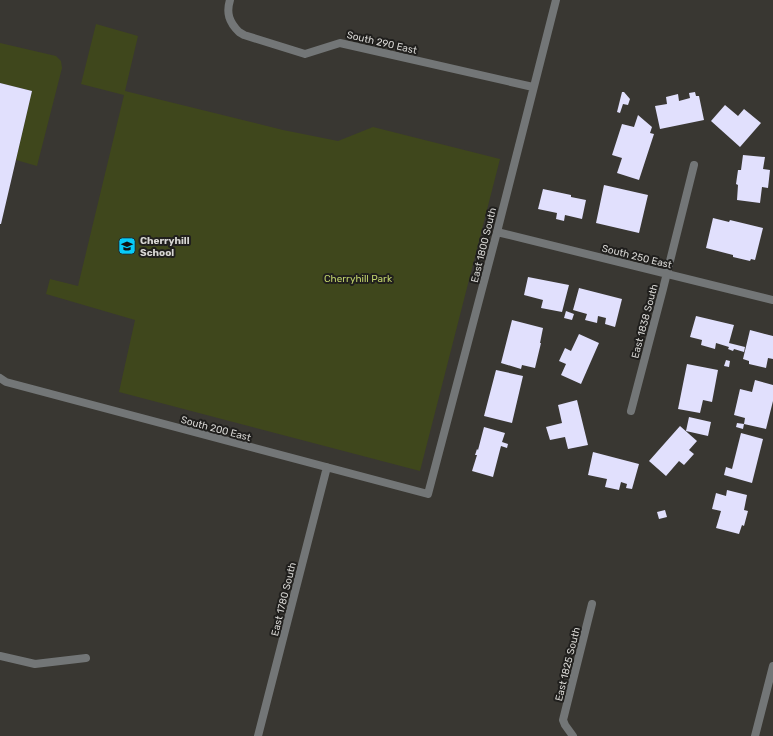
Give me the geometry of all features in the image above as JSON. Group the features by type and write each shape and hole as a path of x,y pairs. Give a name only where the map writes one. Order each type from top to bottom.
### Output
{"street":[{"name":"South 290 East","path":"230,0 228,15 232,24 239,32 244,35 300,53 312,53 340,43 533,87"},
{"name":"East 1800 South","path":"428,494 556,0"},
{"name":"East 1838 South","path":"631,411 694,165"},
{"name":"South 250 East","path":"497,232 773,300"},
{"name":"South 200 East","path":"0,378 6,382 428,494"},
{"name":"East 1780 South","path":"258,736 327,467"},
{"name":"East 1825 South","path":"573,736 567,729 563,720 592,604"},
{"path":"0,656 35,664 86,658"},
{"path":"755,736 773,666"}],"green space":[{"name":"Cherryhill Park","path":"96,24 138,36 125,91 283,130 338,141 373,127 500,159 420,471 119,392 135,320 46,294 50,279 78,286 124,95 81,84"},
{"path":"0,43 56,56 61,61 62,68 37,166 16,160 32,91 0,83"}],"building":[{"path":"0,83 32,91 1,224 0,224"},
{"path":"622,92 624,92 630,99 628,105 623,104 620,113 617,112"},
{"path":"695,92 696,96 699,96 704,120 660,129 655,106 667,104 666,97 678,94 679,101 690,98 689,93"},
{"path":"725,105 738,116 744,109 761,123 740,147 711,121"},
{"path":"638,115 652,127 650,133 654,134 639,180 617,173 622,158 612,155 622,124 634,127"},
{"path":"743,155 765,157 763,169 770,170 768,188 762,187 760,203 737,200 738,185 736,184 738,170 741,170"},
{"path":"604,185 648,195 639,233 596,223"},
{"path":"543,189 586,200 582,219 565,215 564,221 556,219 557,213 538,209"},
{"path":"713,218 729,222 730,220 763,228 755,260 751,259 750,261 733,257 733,255 706,248"},
{"path":"528,277 569,285 562,312 541,308 543,300 524,295"},
{"path":"579,288 622,299 615,327 605,324 606,318 598,316 597,323 585,320 587,314 573,310"},
{"path":"566,311 574,314 572,320 564,318"},
{"path":"696,316 734,325 729,343 745,347 744,352 734,349 733,351 728,349 729,347 716,343 715,349 701,345 702,340 690,337"},
{"path":"512,320 543,328 535,368 522,365 521,369 501,363"},
{"path":"750,330 773,336 773,359 768,358 766,368 749,364 749,361 743,359"},
{"path":"579,334 599,343 581,384 561,375 566,364 559,361 565,348 571,351"},
{"path":"726,360 730,361 729,367 724,366"},
{"path":"687,364 718,370 712,402 703,400 700,413 678,409"},
{"path":"496,370 523,376 512,423 484,416"},
{"path":"755,380 773,385 773,401 766,429 744,424 745,418 734,415 740,389 752,392"},
{"path":"577,400 588,445 568,449 565,437 550,440 546,427 562,423 558,405"},
{"path":"689,417 711,422 708,436 686,431"},
{"path":"737,423 744,424 743,429 736,427"},
{"path":"680,426 697,441 689,450 694,454 684,465 679,461 666,476 649,461"},
{"path":"484,427 505,433 502,442 508,444 507,448 501,446 493,477 472,471 477,455 475,455 477,449 478,450"},
{"path":"741,433 763,439 752,483 724,475 726,467 732,469"},
{"path":"593,452 639,464 632,489 626,488 627,484 621,482 619,490 605,487 607,479 588,475"},
{"path":"727,490 747,495 744,510 748,511 744,526 742,525 739,534 716,528 721,511 712,509 716,493 726,496"},
{"path":"665,510 667,517 659,519 657,512"}],"place":[{"name":"Cherryhill School","path":"127,246"}]}
